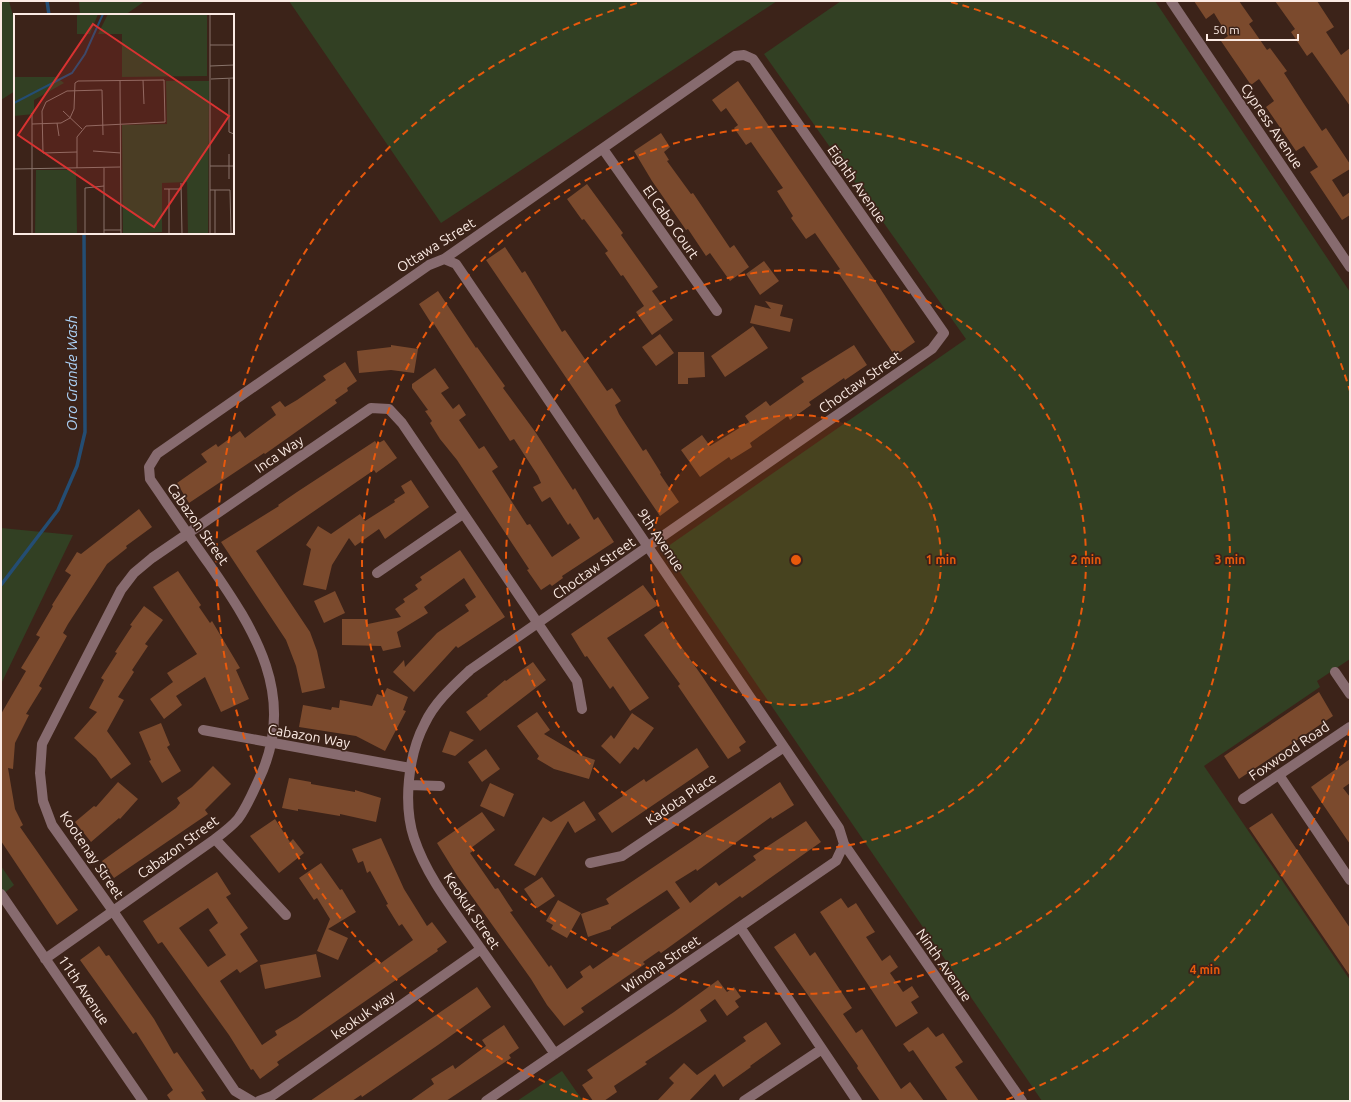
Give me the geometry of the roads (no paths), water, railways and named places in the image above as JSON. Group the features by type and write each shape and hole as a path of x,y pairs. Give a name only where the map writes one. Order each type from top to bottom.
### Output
{"street":[{"name":"Cypress Avenue","path":"1171,1 1350,267"},
{"name":"Ottawa Street","path":"149,466 157,454 428,265 444,259 734,56 744,55"},
{"name":"Eighth Avenue","path":"744,55 753,59 944,334"},
{"name":"El Cabo Court","path":"603,149 717,311"},
{"name":"9th Avenue","path":"444,259 456,264 839,828 844,844"},
{"name":"Choctaw Street","path":"410,768 425,722 446,692 470,670 932,349 944,334"},
{"name":"Inca Way","path":"188,534 371,408 389,409 402,424 463,514"},
{"name":"Cabazon Street","path":"45,959 216,839 237,819 249,800 273,744 272,691 266,662 241,610 150,479 149,466"},
{"path":"377,573 463,514 577,681 582,709"},
{"name":"Kootenay Street","path":"188,534 134,572 121,590 42,744 40,773 43,801 52,825 114,911 235,1091 252,1101"},
{"path":"1335,672 1350,694"},
{"name":"Foxwood Road","path":"1243,799 1350,727"},
{"name":"Cabazon Way","path":"203,730 410,768"},
{"name":"Kadota Place","path":"590,863 622,856 784,747"},
{"name":"Keokuk Street","path":"410,768 409,802 414,837 428,870 481,949 555,1054"},
{"path":"1279,775 1350,880"},
{"path":"409,785 440,786"},
{"path":"216,839 286,915"},
{"name":"Winona Street","path":"486,1101 836,861 844,844"},
{"name":"Ninth Avenue","path":"844,844 1022,1101"},
{"name":"11th Avenue","path":"1,894 143,1101"},
{"path":"740,927 857,1101"},
{"name":"keokuk way","path":"259,1101 272,1096 481,949"},
{"path":"744,1101 822,1049"}],"waterway":[{"name":"Oro Grande Wash","path":"47,1 49,14"},
{"name":"Oro Grande Wash","path":"1,585 58,510 77,466 85,432 84,234"}]}
